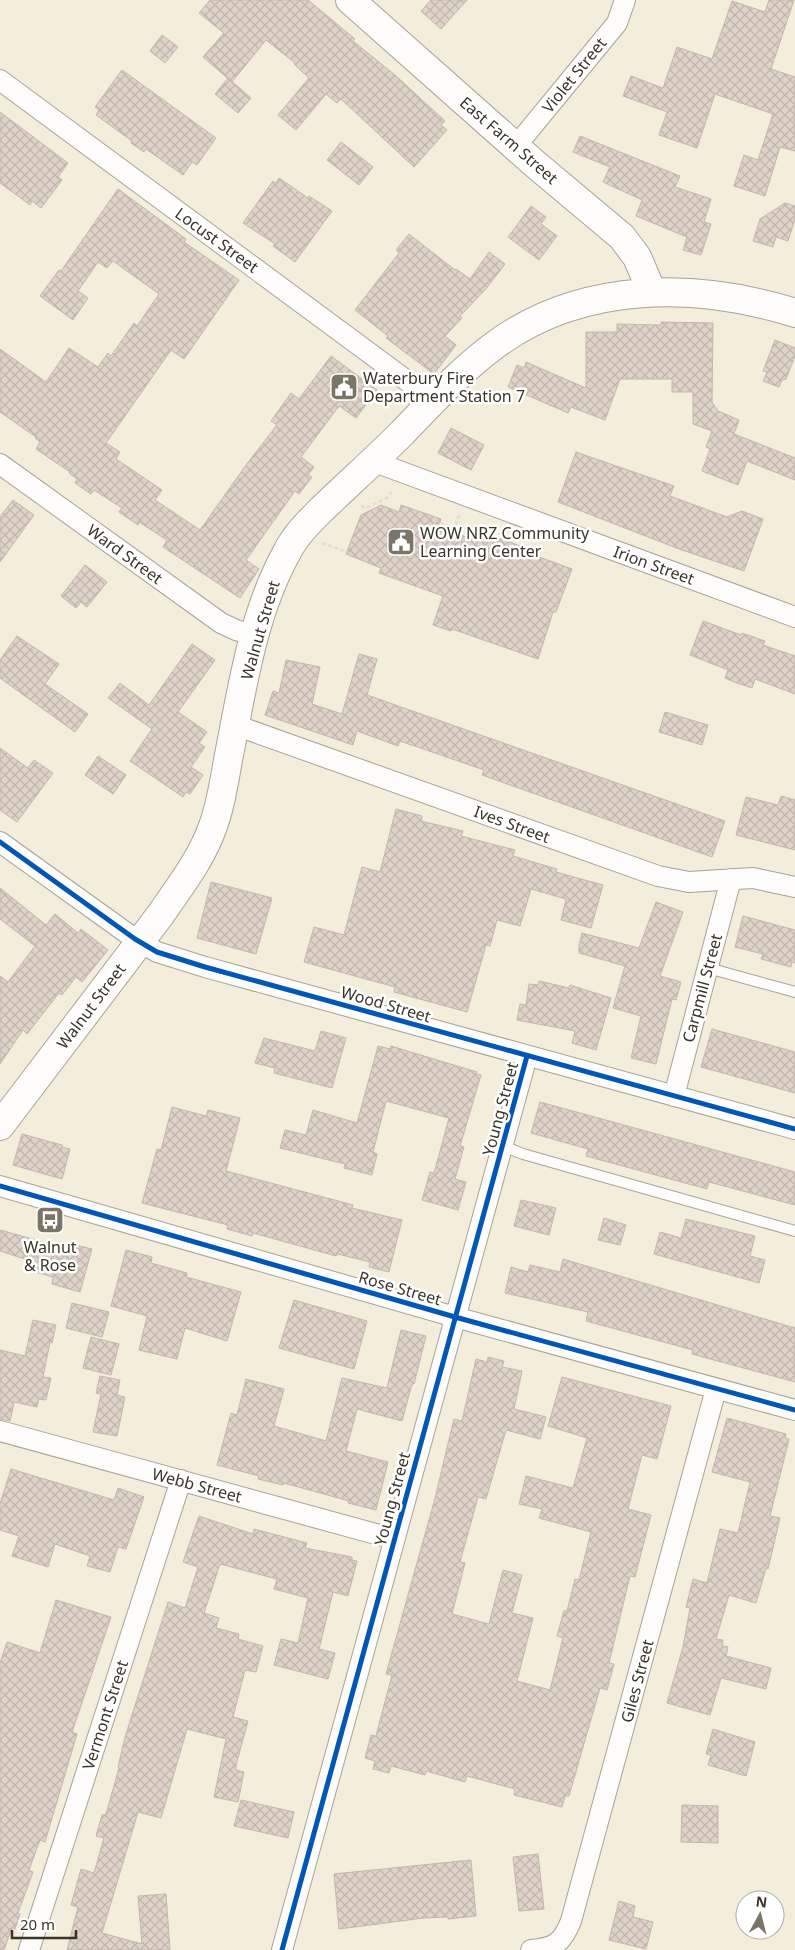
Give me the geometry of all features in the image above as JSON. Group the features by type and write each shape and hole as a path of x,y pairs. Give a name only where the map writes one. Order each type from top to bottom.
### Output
{"main road":[{"name":"East Farm Street","path":"350,0 622,237 637,257 652,292"},
{"name":"Walnut Street","path":"0,1126 140,942 186,878 204,848 213,828 218,810 255,636 276,574 298,534 320,511 434,400 495,344 527,324 562,309 588,301 652,292 680,292 742,299 795,312"}],"street":[{"name":"Violet Street","path":"516,146 616,23 625,0"},
{"name":"Locust Street","path":"0,80 434,400"},
{"name":"Irion Street","path":"372,461 795,617"},
{"name":"Ward Street","path":"0,464 221,623 255,636"},
{"name":"Ives Street","path":"235,725 658,876 689,882 762,879 795,887"},
{"name":"Wood Street","path":"0,842 140,942 157,952 205,967 795,1129"},
{"name":"Carpmill Street","path":"674,1096 731,879"},
{"name":"Young Street","path":"282,1950 527,1056"},
{"name":"Rose Street","path":"0,1186 455,1317 795,1410"},
{"name":"Giles Street","path":"531,1950 556,1944 564,1936 570,1921 716,1389"},
{"name":"Webb Street","path":"0,1431 394,1539"},
{"name":"Vermont Street","path":"28,1950 181,1480"}],"lane":[{"path":"708,968 795,992"},
{"path":"503,1146 523,1154 701,1206 795,1231"}],"path":[{"path":"440,523 454,529 466,496"}],"building":[{"path":"210,0 308,0 355,39 353,41 395,75 445,121 441,125 447,130 414,167 341,99 337,103 326,94 296,130 278,115 309,78 295,63 266,40 232,82 203,57 224,33 199,13"},
{"path":"431,0 467,0 441,29 421,11"},
{"path":"769,0 794,0 771,69 795,77 795,151 780,147 765,196 734,186 744,155 758,160 773,114 715,94 697,148 659,135 667,112 623,96 631,76 663,88 677,47 712,59 732,1 765,12"},
{"path":"162,35 178,47 165,63 150,51"},
{"path":"122,70 216,138 197,165 192,162 183,175 146,149 144,152 96,115 99,110 95,107"},
{"path":"228,78 251,98 238,113 215,94"},
{"path":"0,112 68,163 58,177 62,180 41,208 32,201 30,205 0,183"},
{"path":"580,136 680,176 675,187 711,199 704,222 711,224 701,255 683,250 687,237 636,216 642,200 603,182 610,167 573,152"},
{"path":"341,142 373,167 359,185 327,160"},
{"path":"279,178 308,198 309,196 332,211 295,262 273,246 275,244 243,223 273,181 276,183"},
{"path":"118,189 186,239 184,242 239,280 184,359 171,350 106,443 120,452 116,459 162,490 155,500 200,530 277,425 271,421 291,393 299,399 331,356 377,390 356,418 339,406 301,457 314,467 308,475 312,477 299,494 295,491 246,560 259,569 240,598 163,547 167,540 139,522 138,525 119,512 122,508 94,490 91,494 75,483 77,479 70,472 36,449 40,442 36,437 0,412 0,349 46,382 69,348 98,367 108,353 111,356 134,323 137,326 159,294 113,261 107,268 98,262 78,291 88,298 73,320 40,296 59,270 61,271"},
{"path":"785,203 795,206 795,219 788,241 776,237 773,247 753,241 760,219"},
{"path":"531,206 546,217 541,224 557,236 539,260 508,237"},
{"path":"409,234 455,270 470,279 489,252 505,264 485,290 460,316 462,318 445,336 456,345 434,374 386,338 388,336 355,310 399,253 396,250"},
{"path":"661,322 713,323 712,402 718,411 739,420 734,434 795,458 795,480 747,461 738,485 702,471 710,449 706,447 712,431 693,424 693,392 672,392 672,379 620,379 605,420 571,407 568,413 508,387 517,365 524,368 526,362 586,388 586,332 617,332 617,324 661,325"},
{"path":"775,340 795,348 795,356 786,379 782,380 779,387 763,381 767,372 763,371"},
{"path":"451,428 484,445 471,470 438,453"},
{"path":"576,452 674,486 670,496 727,517 742,511 763,519 744,571 679,549 558,502"},
{"path":"13,500 34,515 0,562 0,517"},
{"path":"381,505 399,512 401,505 441,519 439,527 472,539 475,530 532,550 531,554 572,569 556,612 553,612 538,659 452,629 451,631 433,625 443,596 379,573 381,568 346,554 361,515"},
{"path":"85,565 107,582 87,607 81,602 76,608 61,596"},
{"path":"703,621 741,635 742,633 765,641 763,645 795,656 795,694 755,679 752,688 734,682 725,678 728,670 690,655"},
{"path":"17,636 59,664 45,684 88,714 75,732 0,678 0,660"},
{"path":"192,644 215,660 178,712 207,732 199,743 205,747 191,767 203,775 190,794 186,792 183,797 130,761 152,729 108,698 120,683 149,705"},
{"path":"359,654 377,659 367,695 725,821 712,857 482,775 484,770 400,741 398,746 357,731 353,745 265,715 273,691 279,693 286,660 320,667 312,704 342,714"},
{"path":"665,712 708,725 702,745 659,732"},
{"path":"0,748 28,768 34,760 53,773 17,822 0,810"},
{"path":"98,756 126,775 113,794 85,775"},
{"path":"781,796 795,800 795,850 736,835 746,797 778,805"},
{"path":"396,809 422,816 421,821 463,831 461,836 515,850 513,856 557,869 556,872 603,885 591,928 561,920 566,899 531,889 520,926 497,920 490,946 486,945 467,1012 394,992 395,987 304,962 314,927 344,935 362,867 380,872"},
{"path":"211,882 272,898 256,954 197,938"},
{"path":"0,888 46,925 55,914 78,933 81,929 108,950 82,982 76,977 62,995 59,993 27,1034 23,1030 0,1064 0,976 8,982 35,946 0,919"},
{"path":"656,902 683,912 660,976 681,982 676,1000 672,999 656,1064 631,1058 641,1016 613,1008 625,966 579,953 579,946 582,933 639,948"},
{"path":"743,916 795,930 795,963 792,962 791,967 761,959 763,954 735,947"},
{"path":"539,981 569,988 570,985 611,998 596,1050 572,1043 575,1031 517,1020 520,1004 526,1005 529,984 538,985"},
{"path":"712,1029 795,1052 795,1093 701,1067"},
{"path":"321,1031 346,1038 332,1088 274,1073 275,1068 255,1063 264,1038 315,1051"},
{"path":"378,1046 390,1049 391,1046 477,1072 476,1074 481,1075 460,1146 464,1147 455,1179 466,1182 458,1210 422,1200 430,1172 434,1173 449,1118 386,1101 373,1152 377,1154 372,1175 344,1168 345,1164 280,1148 285,1130 306,1135 313,1110 357,1123"},
{"path":"540,1102 795,1172 795,1205 709,1182 707,1189 586,1156 588,1149 531,1133"},
{"path":"172,1107 206,1116 208,1110 240,1118 226,1171 353,1205 352,1208 402,1220 389,1272 369,1267 370,1262 338,1254 336,1256 253,1233 252,1236 227,1229 228,1225 142,1203 157,1149 161,1150"},
{"path":"22,1134 70,1149 62,1179 13,1165"},
{"path":"521,1200 556,1208 549,1235 514,1226"},
{"path":"604,1218 626,1225 620,1245 598,1240"},
{"path":"686,1219 755,1236 750,1256 765,1260 759,1283 654,1254 660,1232 681,1238"},
{"path":"0,1230 61,1247 63,1242 92,1249 80,1292 52,1284 53,1277 28,1270 31,1261 0,1251"},
{"path":"126,1250 152,1257 151,1263 187,1273 186,1277 241,1292 227,1341 185,1328 177,1359 139,1350 147,1316 111,1306"},
{"path":"563,1259 795,1328 795,1382 692,1354 693,1350 586,1321 588,1312 505,1293 511,1267 528,1272 530,1265 560,1272"},
{"path":"294,1300 367,1321 354,1369 279,1348"},
{"path":"72,1303 109,1312 102,1337 66,1328"},
{"path":"33,1320 56,1325 52,1343 50,1342 43,1377 51,1378 46,1400 39,1399 37,1407 14,1402 10,1421 0,1419 0,1350 25,1356"},
{"path":"401,1330 426,1336 402,1421 357,1409 346,1451 388,1462 376,1510 284,1483 283,1485 258,1479 259,1476 217,1465 231,1413 237,1415 246,1379 284,1389 274,1426 326,1441 342,1378 387,1388"},
{"path":"91,1337 119,1344 111,1375 83,1368"},
{"path":"488,1357 504,1361 502,1367 522,1371 514,1409 546,1417 540,1439 506,1430 486,1499 478,1497 460,1562 465,1563 452,1614 489,1624 503,1570 522,1575 512,1613 533,1618 517,1681 550,1690 563,1638 557,1636 564,1611 567,1611 575,1579 579,1580 591,1532 539,1518 542,1509 519,1504 526,1476 573,1488 587,1438 548,1426 562,1377 671,1406 657,1459 642,1455 628,1509 651,1515 635,1577 630,1576 609,1663 614,1664 607,1690 600,1688 569,1796 565,1796 562,1807 514,1795 515,1789 467,1776 465,1782 426,1771 425,1775 391,1766 389,1773 373,1769 375,1761 365,1758 371,1735 376,1736 392,1675 386,1674 434,1502 454,1419 462,1421 476,1359 487,1362"},
{"path":"100,1376 120,1380 117,1395 125,1397 117,1436 93,1432 101,1394 96,1393"},
{"path":"727,1418 786,1434 785,1438 789,1439 770,1516 780,1518 768,1569 766,1568 756,1603 729,1595 716,1639 723,1640 722,1646 728,1647 726,1656 771,1668 766,1689 721,1678 710,1715 667,1703 683,1647 690,1608 686,1607 693,1579 707,1583 720,1529 738,1533 750,1482 712,1472"},
{"path":"11,1469 114,1500 118,1488 144,1497 126,1549 118,1547 110,1572 87,1566 90,1556 55,1544 48,1567 12,1556 19,1536 0,1530 0,1504"},
{"path":"199,1516 253,1534 254,1529 307,1543 305,1548 352,1557 352,1560 357,1561 348,1596 333,1592 319,1649 335,1653 328,1679 274,1665 281,1639 298,1643 308,1598 274,1589 277,1579 220,1564 204,1613 219,1618 216,1628 239,1634 238,1639 263,1646 256,1672 245,1670 233,1717 248,1721 236,1765 236,1770 244,1772 238,1802 214,1797 226,1739 187,1729 161,1818 138,1812 102,1933 142,1944 138,1896 166,1894 170,1950 67,1950 78,1907 71,1905 81,1869 94,1873 104,1838 96,1836 102,1815 106,1814 119,1768 125,1737 168,1602 185,1608 198,1567 183,1562"},
{"path":"56,1600 111,1617 72,1732 77,1734 45,1842 40,1840 29,1870 33,1872 18,1913 20,1914 15,1929 12,1928 4,1950 0,1950 0,1663 7,1642 40,1653"},
{"path":"713,1729 755,1742 746,1776 708,1765 711,1755 706,1754"},
{"path":"241,1800 294,1812 288,1838 234,1826"},
{"path":"682,1805 718,1806 718,1843 681,1842"},
{"path":"538,1854 544,1909 519,1911 513,1857"},
{"path":"471,1860 476,1916 448,1919 448,1917 424,1918 339,1929 334,1874"},
{"path":"619,1901 635,1906 633,1917 653,1922 646,1949 609,1940"}],"cycle path":[{"path":"0,842 135,939 157,952 205,967 795,1129"},
{"path":"282,1950 527,1056"},
{"path":"0,1186 455,1317 795,1410"}],"place":[{"name":"Waterbury Fire Department Station 7","path":"344,387"},
{"name":"WOW NRZ Community Learning Center","path":"401,542"},
{"name":"Walnut & Rose","path":"50,1220"}]}
